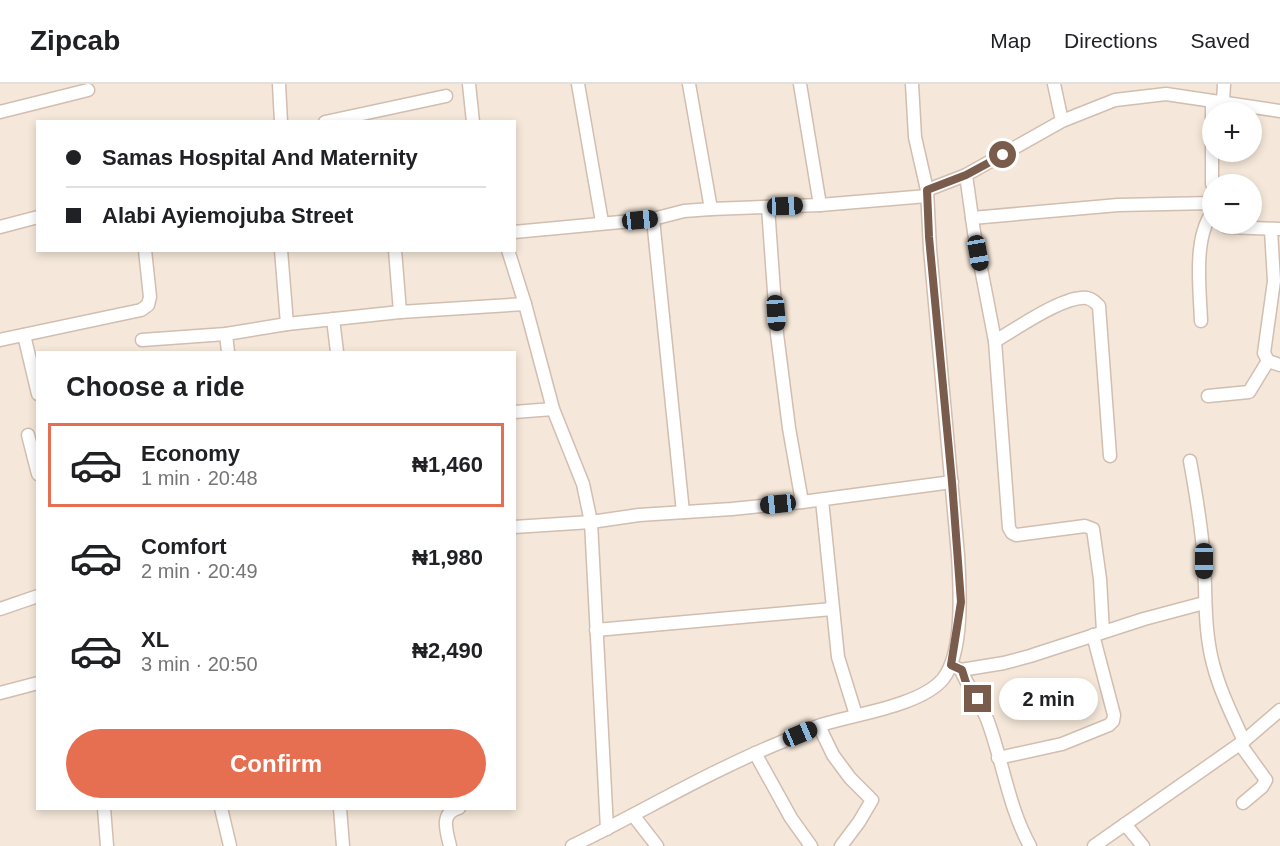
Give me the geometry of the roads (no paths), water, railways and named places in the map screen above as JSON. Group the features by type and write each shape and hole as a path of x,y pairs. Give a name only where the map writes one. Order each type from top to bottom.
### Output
{"street":[{"path":"279,84 280,120"},
{"path":"469,84 473,120"},
{"path":"578,84 602,222"},
{"path":"689,84 711,209"},
{"path":"800,84 820,205"},
{"path":"912,84 915,137 927,193 930,249 952,482 961,602 956,668 978,699 987,720 1016,818 1030,846"},
{"path":"1054,84 1062,121"},
{"path":"516,232 653,219 711,209 820,205 927,193 966,175 1062,121 1115,100 1165,89 1217,102 1224,84"},
{"path":"0,112 88,90"},
{"path":"334,120 446,96"},
{"path":"1262,108 1280,111"},
{"path":"966,175 995,341 1009,528 1011,533 1016,535 1091,527 1100,579 1098,634 1114,715 1109,725 1062,744 998,758"},
{"path":"972,218 1118,205 1202,203"},
{"path":"768,207 779,346 789,428 802,502"},
{"path":"0,226 36,217"},
{"path":"653,219 683,512"},
{"path":"1208,396 1249,392 1274,363 1264,353 1274,281 1276,229"},
{"path":"1202,321 1199,270 1204,234"},
{"path":"0,340 141,310 148,305 150,297 146,252"},
{"path":"281,252 287,324"},
{"path":"395,252 400,312"},
{"path":"509,252 553,409 583,484 591,522 607,829"},
{"path":"995,341 1051,308 1069,301 1085,298 1099,306 1110,456"},
{"path":"142,340 226,334 287,324 400,312 525,304"},
{"path":"333,320 337,351"},
{"path":"226,334 228,351"},
{"path":"24,335 36,386"},
{"path":"516,412 553,409"},
{"path":"28,435 36,466"},
{"path":"1190,461 1204,561 1204,603 1212,661 1218,683 1242,742 1266,780 1263,787 1243,803"},
{"path":"516,527 591,522 639,514 822,500 952,482"},
{"path":"822,500 838,657 856,715"},
{"path":"0,609 36,597"},
{"path":"572,846 755,753 819,726 912,700 928,691 956,668 1004,663 1204,603"},
{"path":"596,630 832,609"},
{"path":"0,693 36,684"},
{"path":"1094,846 1242,742 1280,710"},
{"path":"819,726 833,755 850,778 872,800 841,846"},
{"path":"755,753 791,818 811,846"},
{"path":"104,810 107,846"},
{"path":"221,810 230,846"},
{"path":"340,810 343,846"},
{"path":"450,846 445,821 447,815 453,810"},
{"path":"633,815 657,846"},
{"path":"1125,824 1143,846"}]}
